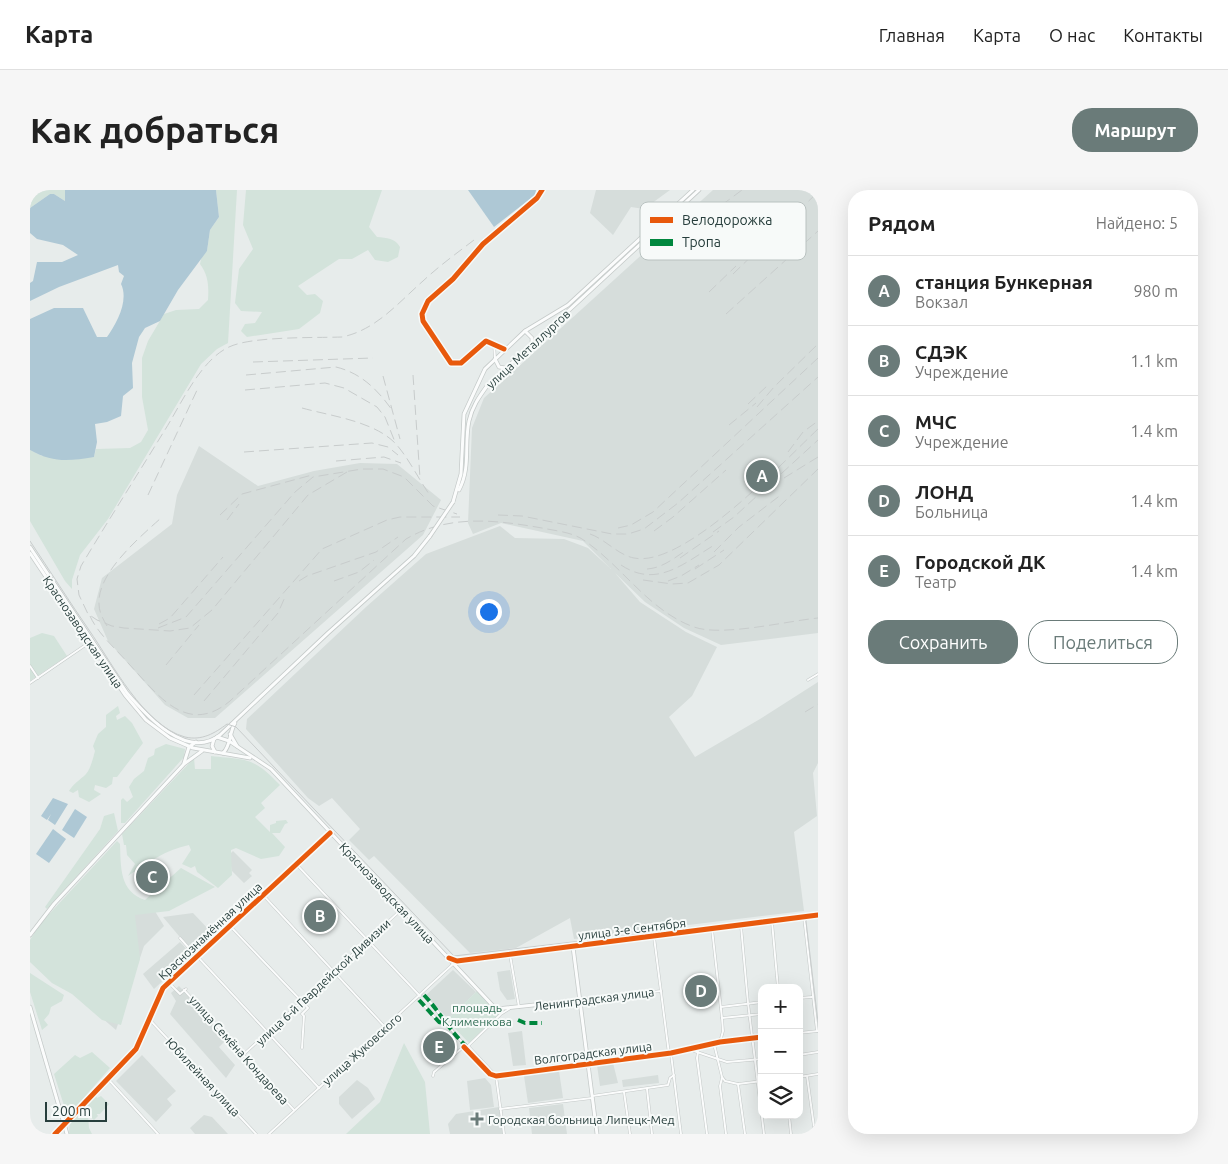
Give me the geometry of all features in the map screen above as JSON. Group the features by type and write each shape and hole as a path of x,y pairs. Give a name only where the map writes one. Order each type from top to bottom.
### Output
{"main road":[{"name":"улица Металлургов","path":"680,202 693,190"},
{"name":"улица Металлургов","path":"686,202 699,190"},
{"name":"улица Металлургов","path":"453,502 462,474 464,414 485,369 525,331 568,305 640,239"},
{"name":"улица Металлургов","path":"453,502 466,474 468,422 472,410 487,386 640,244"},
{"path":"525,331 532,338 532,344"},
{"path":"495,358 496,363 505,368"},
{"path":"254,759 215,752 212,746 216,738 241,714 414,556 453,502"},
{"name":"Краснозаводская улица","path":"30,547 140,714 163,734 189,747 215,752"},
{"name":"Краснозаводская улица","path":"30,553 127,693 149,718 178,738 199,741 216,738"},
{"path":"223,753 227,749 230,732 241,714"},
{"path":"230,732 233,741 245,753"},
{"path":"216,738 228,742"},
{"path":"184,764 189,747 199,741"},
{"name":"Краснозаводская улица","path":"228,742 272,769 496,1009"},
{"path":"30,935 42,917 184,764 203,751"},
{"name":"улица 3-е Сентября","path":"449,958 457,961 510,955 804,917"},
{"path":"573,947 597,1134"},
{"path":"455,965 457,961"},
{"name":"Ленинградская улица","path":"509,1009 580,1000"},
{"path":"30,1007 67,1134"},
{"path":"496,1009 509,1009"},
{"path":"55,1134 65,1125"}],"street":[{"path":"504,349 486,341 461,363 451,363 423,321 424,308 433,296 452,279 483,244 538,198 542,190"},
{"path":"494,344 495,358"},
{"path":"30,684 91,641"},
{"path":"30,666 38,678"},
{"path":"808,680 818,674"},
{"name":"Краснознамённая улица","path":"65,1125 136,1049 162,990 168,982 330,833"},
{"path":"297,865 420,996"},
{"path":"263,896 335,971 385,1027"},
{"name":"улица 6-й Гвардейской Дивизии","path":"244,1054 402,909"},
{"name":"улица 3-е Сентября","path":"804,917 818,915"},
{"path":"803,1033 818,1031 812,997 804,917"},
{"path":"772,922 778,984"},
{"path":"230,926 308,1008 302,1014 304,1016 302,1048"},
{"path":"741,926 749,1015 764,1134"},
{"path":"712,929 723,1031 720,1042"},
{"path":"654,936 681,1134"},
{"path":"180,938 319,1088"},
{"path":"510,955 519,1008"},
{"name":"улица Жуковского","path":"270,1134 455,965"},
{"name":"улица Семёна Кондарева","path":"168,982 180,994 185,989 294,1111"},
{"name":"Ленинградская улица","path":"580,1000 661,991"},
{"path":"424,995 444,1018 445,1024"},
{"path":"803,998 812,997"},
{"path":"419,1000 496,1076 504,1134"},
{"path":"721,1007 758,1003"},
{"name":"Краснозаводская улица","path":"496,1009 500,1014"},
{"name":"Ленинградская улица","path":"434,1076 434,1072 466,1046 500,1014 509,1009"},
{"path":"722,1018 758,1014"},
{"name":"Юбилейная улица","path":"150,1020 256,1134"},
{"name":"Волгоградская улица","path":"496,1076 670,1054 720,1042 758,1037"},
{"path":"714,1044 722,1078 720,1086 726,1134"},
{"path":"466,1046 472,1056 485,1070 496,1076"},
{"name":"Волгоградская улица","path":"693,1050 727,1062 758,1060"},
{"path":"698,1052 697,1058 707,1134"},
{"path":"803,1054 818,1052"},
{"path":"485,1070 488,1067"},
{"path":"803,1076 818,1074"},
{"path":"500,1109 668,1085 670,1078 674,1075"},
{"path":"807,1076 815,1134"},
{"path":"722,1078 730,1083 738,1084 757,1082"},
{"path":"108,1079 158,1134"},
{"path":"738,1084 745,1134"},
{"path":"647,1089 652,1134"},
{"path":"624,1092 630,1134"},
{"path":"789,1119 791,1134"}],"shaded area":[{"path":"596,190 670,190 654,202 640,202 640,208 631,207 613,235 590,213"},
{"path":"713,190 818,190 818,633 721,645 684,628 645,602 615,573 640,602 686,632 717,647 692,696 669,717 695,757 818,682 818,763 813,773 817,816 794,832 804,911 574,939 570,918 516,948 470,953 374,856 369,860 349,840 360,829 332,798 319,806 308,798 246,729 247,719 366,607 426,554 500,526 515,538 564,539 588,548 611,569 583,541 501,523 473,534 468,523 472,428 484,398 640,256 640,260 806,260 806,202 700,202"},
{"path":"199,446 258,486 314,471 360,463 397,464 441,500 423,535 215,718 188,718 165,705 108,641 94,609 102,578 172,524 177,495"},
{"path":"233,851 252,870 249,873 252,876 244,883 232,871 229,855"},
{"path":"153,908 164,926 144,946 116,1030 102,1018 99,918"},
{"path":"193,913 210,931 190,949 163,917"},
{"path":"180,942 191,954 154,989 143,974"},
{"path":"453,970 476,992 448,1019 426,995"},
{"path":"510,970 515,999 507,1000 500,990 497,972"},
{"path":"179,986 228,1038 219,1047 235,1065 226,1078 170,1014 176,1001 171,993"},
{"path":"522,1031 526,1065 513,1066 508,1033"},
{"path":"142,1055 176,1091 167,1099 172,1105 156,1122 116,1081"},
{"path":"613,1063 618,1083 600,1086 597,1065"},
{"path":"559,1071 563,1098 528,1103 524,1076"},
{"path":"658,1075 659,1083 623,1087 622,1080"},
{"path":"485,1078 491,1085 494,1107 470,1110 467,1081"},
{"path":"357,1080 368,1088 375,1099 352,1119 339,1104 339,1097"},
{"path":"563,1104 567,1134 532,1134 529,1108"},
{"name":"Городская больница Липецк-Мед","path":"499,1107 503,1134 450,1134 448,1124 456,1114"},
{"path":"204,1115 212,1117 228,1134 195,1134 190,1128"}],"green space":[{"path":"30,190 66,190 65,201 54,194 50,194 30,208"},
{"path":"216,190 237,190 228,343 217,349 201,364 108,519 80,555 72,580 72,589 65,581 30,521 30,450 42,456 94,457 96,449 130,448 141,442 148,430 142,397 142,358 148,341 164,314 176,310 199,309 208,300 207,280 200,264 202,255 207,251 210,230 219,217"},
{"path":"246,190 382,190 369,227 377,237 390,239 398,244 400,247 398,257 388,262 375,260 368,250 352,259 339,259 298,286 307,295 315,294 323,301 320,313 299,329 247,337 241,331 245,324 255,323 262,312 241,311 235,303 239,269 253,249 243,225"},
{"path":"42,633 54,636 67,656 30,681 30,638"},
{"path":"118,706 120,713 116,716 117,720 125,716 132,723 143,743 117,777 113,777 112,784 106,788 95,785 94,790 101,794 89,802 79,797 78,790 73,793 69,791 88,772 95,751 93,746 98,734 106,727 106,715"},
{"path":"166,744 185,749 184,757 125,823 121,823 121,800 123,798 127,802 133,797 129,787 134,779 144,771 148,758 154,755 155,749"},
{"path":"211,756 234,758 249,762 263,769 280,785 261,803 265,808 255,817 270,832 270,825 276,823 276,821 286,820 288,823 285,824 280,833 272,833 285,847 279,856 261,859 236,848 231,850 232,875 218,888 197,872 195,866 191,868 182,864 191,850 189,845 165,853 128,876 135,864 127,855 122,834 194,758 195,769 211,769"},
{"path":"114,813 118,831 47,909 45,907 100,829 104,816"},
{"path":"117,841 120,844 121,869 126,884 130,891 145,900 181,868 215,887 169,911 135,915 140,959 121,1025 102,1020 72,994 52,983 30,962 30,940 40,924"},
{"path":"30,973 64,995 62,1001 51,1007 49,1014 44,1020 48,1025 42,1030 30,992"},
{"name":"площадь Клименкова","path":"477,991 499,1014 469,1043 447,1020"},
{"path":"404,1043 425,1082 430,1134 346,1134 380,1102"},
{"path":"92,1052 110,1068 73,1110 66,1112 54,1074 75,1055 80,1058"},
{"path":"96,1095 97,1098 101,1096 109,1104 100,1114 97,1114 98,1116 94,1120 88,1115 89,1128 92,1134 69,1134 70,1121 79,1114 83,1116 86,1114 87,1104"}],"water":[{"path":"65,190 216,190 219,217 210,230 207,251 178,290 160,321 145,328 139,337 132,363 133,388 123,396 121,416 107,422 95,424 97,442 94,457 61,460 46,457 30,450 30,319 54,308 83,308 97,337 107,337 121,311 124,297 121,284 124,276 119,272 118,265 59,287 30,301 30,283 33,281 37,262 62,262 78,255 63,245 37,239 30,233 30,208 50,194 54,194 65,201"},
{"path":"468,190 536,190 535,195 494,227"},
{"path":"53,798 68,804 55,825 48,820 51,814 47,820 41,816"},
{"path":"75,809 87,817 74,838 62,830"},
{"path":"53,829 66,839 49,863 36,854"}],"tram line":[{"path":"30,541 130,692 156,720 170,731 191,738 203,737 227,724 236,727 454,956 818,913"},
{"path":"812,914 806,921 818,1022"}],"railway":[{"path":"726,202 742,190"},
{"path":"806,204 818,192"},
{"path":"806,242 818,231"},
{"path":"347,472 308,495 212,610 190,628 170,631 124,628 112,626 88,614 79,595 77,579 81,566 191,385 208,363 218,354 239,343 284,338 342,337 365,328 386,315 435,270 474,240"},
{"path":"733,274 748,260"},
{"path":"726,314 786,260"},
{"path":"709,292 736,266"},
{"path":"757,407 774,387 818,344"},
{"path":"253,362 373,358"},
{"path":"618,528 631,525 653,512 818,358"},
{"path":"246,375 336,367 353,373 368,383 392,410"},
{"path":"413,375 420,478"},
{"path":"383,376 400,439"},
{"path":"498,515 522,516 612,534 628,534 644,529 678,503 818,377"},
{"path":"245,390 325,383 344,388 377,407 385,417 395,442"},
{"path":"748,404 768,385"},
{"path":"148,495 198,388"},
{"path":"729,425 756,403"},
{"path":"302,408 364,424 386,436 395,443 404,455 429,494"},
{"path":"788,452 803,432 818,421"},
{"path":"590,534 601,539 622,554 634,558 655,557 679,547 705,531 731,510 818,429"},
{"path":"713,532 734,517 818,440"},
{"path":"244,452 372,443 388,447 398,455"},
{"path":"336,461 384,457 401,463"},
{"path":"784,478 818,457"},
{"path":"158,628 186,617 295,492 313,477 362,469 383,469 404,477 433,506 457,514"},
{"path":"643,580 672,584 688,583 719,565 818,469"},
{"path":"654,531 673,517 726,470"},
{"path":"220,515 242,494 312,475"},
{"path":"714,552 739,527 782,494"},
{"path":"227,520 239,504"},
{"path":"194,695 322,549 387,520 400,517 460,517"},
{"path":"107,626 100,613 99,604 100,592 105,580 121,556 161,518"},
{"path":"90,616 93,623 108,641 162,698 174,707 187,713 200,715 214,711 230,701 406,539 422,531 456,522 490,521 525,525 575,536 599,552 663,610 678,620 694,627 706,630 737,629 818,618"},
{"path":"680,558 719,531"},
{"path":"299,581 307,576 376,552 398,537"},
{"path":"621,565 634,572 647,575 658,574 670,571 716,544"},
{"path":"695,569 724,550"},
{"path":"647,569 662,565 685,551"},
{"path":"159,624 170,618 223,557"},
{"path":"334,581 359,572 374,560"},
{"path":"668,581 681,576 699,565"},
{"path":"204,701 278,613 285,597"},
{"path":"166,665 199,625"},
{"path":"805,712 818,704"}],"marked path":[{"path":"424,995 466,1046"},
{"path":"419,1000 439,1022 445,1024"},
{"path":"518,1020 525,1023 542,1023"}],"cycle path":[{"path":"504,349 486,341 461,363 451,363 423,321 422,314 428,301 453,279 483,244 537,198 542,190"},
{"path":"55,1134 136,1049 163,988 330,833"},
{"path":"449,958 457,961 818,915"},
{"path":"464,1047 490,1074 496,1076 671,1053 720,1042 758,1037"}],"place":[{"name":"станция Бункерная","path":"762,476"},
{"name":"МЧС","path":"152,877"},
{"name":"СДЭК","path":"320,916"},
{"name":"ЛОНД","path":"701,991"},
{"name":"Городской ДК","path":"439,1047"},
{"name":"Городская больница Липецк-Мед","path":"477,1119"}]}
